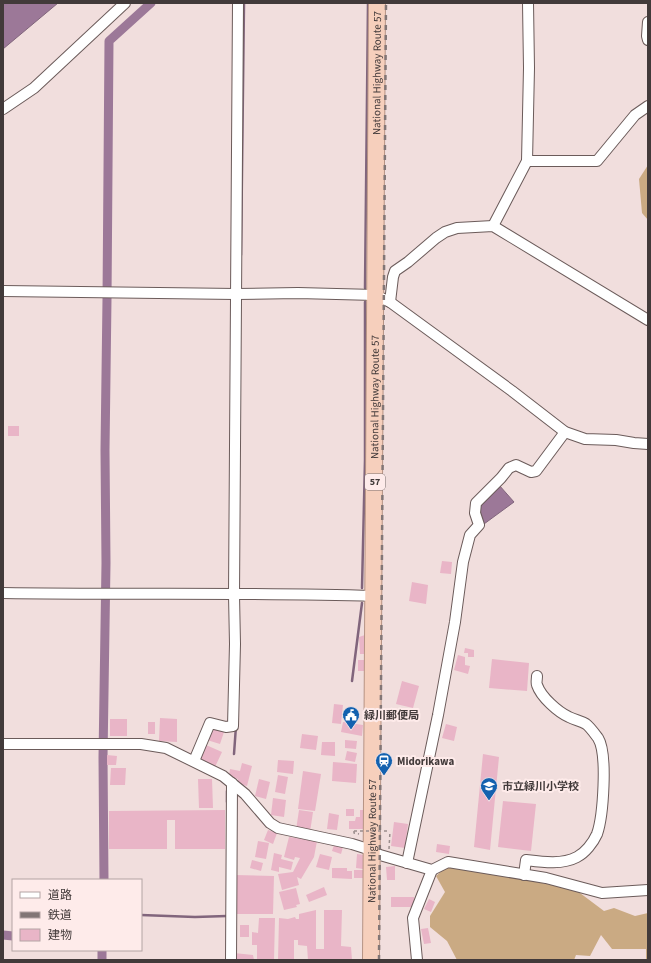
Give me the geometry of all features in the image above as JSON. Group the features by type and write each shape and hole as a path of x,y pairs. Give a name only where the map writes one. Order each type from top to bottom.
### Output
{"highway":[{"name":"National Highway Route 57","path":"371,960 377,3"}],"street":[{"path":"3,109 34,88 125,3"},
{"path":"194,761 210,723 226,727 234,726 238,3"},
{"path":"492,226 527,161 529,68 528,3"},
{"path":"648,22 648,40"},
{"path":"527,161 597,161 636,116 648,106"},
{"path":"390,302 392,277 395,271 436,238 445,232 457,228 492,226 648,320"},
{"path":"3,291 376,295 390,302 512,391 565,432 585,439 616,440 648,444"},
{"path":"407,863 438,714 455,622 463,562 470,535 479,525 474,513 476,503 509,468 516,465 531,472 536,471 565,432"},
{"path":"3,593 234,595 307,594 374,596"},
{"path":"524,875 526,860 544,862 562,861 577,857 589,848 596,835 601,814 603,790 603,759 599,740 587,724 568,717 553,706 537,685 537,676"},
{"path":"3,744 141,744 166,748 223,776 245,794 270,823 278,828 316,835 371,850 380,855 432,870"},
{"path":"231,960 232,783"},
{"path":"417,960 413,918 432,870 448,862 546,878 602,893 648,890"}],"path":[{"path":"362,834 354,833 354,831 390,831 389,851"}],"shaded area":[{"path":"3,3 58,3 3,49"},
{"path":"648,165 648,220 642,213 639,179"},
{"path":"499,485 514,502 484,524 479,512 478,504"},
{"path":"446,867 503,875 576,890 604,911 614,908 635,916 648,913 648,960 646,960 646,949 612,949 601,935 590,956 576,955 574,960 457,960 447,941 430,927 430,916 445,892 436,876"}],"building":[{"path":"8,426 19,426 19,436 8,436"},
{"path":"442,561 452,562 451,574 440,573"},
{"path":"412,582 428,585 426,604 409,601"},
{"path":"365,635 365,654 360,654 359,637"},
{"path":"465,648 474,650 474,657 468,657 468,653 464,653"},
{"path":"458,655 465,657 465,665 470,666 468,674 454,670"},
{"path":"492,659 529,663 527,691 489,688"},
{"path":"358,660 366,660 366,671 358,671"},
{"path":"402,681 419,686 413,708 396,704"},
{"path":"334,704 343,705 341,724 332,723"},
{"path":"160,718 177,719 177,742 159,741"},
{"path":"110,719 127,719 127,736 110,736"},
{"path":"148,722 155,722 155,734 148,734"},
{"path":"343,722 363,725 362,736 341,732"},
{"path":"446,724 457,727 454,741 442,738"},
{"path":"211,727 224,732 220,744 207,740"},
{"path":"302,734 318,736 316,750 300,748"},
{"path":"345,740 357,741 356,749 345,748"},
{"path":"322,742 335,742 335,756 321,755"},
{"path":"206,745 222,752 215,767 199,760"},
{"path":"347,751 357,753 355,762 345,760"},
{"path":"483,754 499,757 490,850 474,847"},
{"path":"107,755 117,756 116,765 107,765"},
{"path":"278,760 294,761 293,774 277,772"},
{"path":"333,762 357,764 356,783 332,781"},
{"path":"242,763 252,766 247,786 236,783 238,779 229,776 230,769 240,771"},
{"path":"111,768 126,768 125,785 110,785"},
{"path":"303,771 321,774 315,811 298,809"},
{"path":"278,775 288,777 285,794 275,792"},
{"path":"198,779 212,779 213,808 199,808"},
{"path":"259,779 270,782 266,799 255,796"},
{"path":"273,798 286,800 284,817 271,815"},
{"path":"503,801 536,804 531,851 498,847"},
{"path":"346,809 354,809 354,816 346,816"},
{"path":"225,810 225,849 175,849 175,820 167,820 167,849 109,849 109,811"},
{"path":"299,810 313,812 310,832 296,830"},
{"path":"360,810 366,810 365,829 349,829 349,821 355,821 356,817 360,817"},
{"path":"329,813 339,815 337,830 327,829"},
{"path":"394,822 408,824 405,848 391,846"},
{"path":"268,830 277,833 273,844 264,840"},
{"path":"289,837 317,841 314,857 301,879 297,877 299,885 282,890 278,874 293,872 300,858 295,857 294,860 284,857"},
{"path":"258,841 269,843 266,859 255,857"},
{"path":"437,844 450,846 449,854 436,852"},
{"path":"334,845 343,847 341,854 332,851"},
{"path":"274,853 282,855 281,859 293,862 291,870 279,867 279,872 271,870"},
{"path":"320,854 332,857 329,870 316,867"},
{"path":"357,854 365,855 363,869 356,868"},
{"path":"252,860 263,863 261,871 250,868"},
{"path":"395,866 395,880 387,880 386,867"},
{"path":"332,868 347,868 347,871 352,871 352,879 332,878"},
{"path":"354,870 363,870 363,878 354,878"},
{"path":"235,875 274,876 273,914 235,914"},
{"path":"324,887 327,895 309,902 306,895"},
{"path":"296,888 300,904 296,905 297,907 284,910 279,892"},
{"path":"391,897 414,897 414,907 391,907"},
{"path":"429,899 435,902 431,912 424,909"},
{"path":"316,910 316,949 324,949 324,910 342,910 341,946 351,947 352,960 308,960 307,946 298,945 298,940 294,940 294,960 278,960 279,918 288,919 295,917 296,919 299,919 299,914"},
{"path":"259,918 275,918 274,960 257,960 257,945 252,945 252,932 258,933"},
{"path":"240,925 249,925 249,937 240,937"},
{"path":"428,928 431,943 424,944 421,929"},
{"path":"234,953 253,955 254,960 234,960"}],"waterway":[{"path":"104,879 103,757 106,563 105,450 109,41 151,3"},
{"path":"241,255 244,3"},
{"path":"365,288 368,3"},
{"path":"362,588 365,460 365,302"},
{"path":"352,681 362,603"},
{"path":"234,754 236,726"},
{"path":"227,791 227,802"},
{"path":"142,915 195,917 227,916"},
{"path":"3,935 12,936"},
{"path":"102,951 102,960"}],"railway":[{"path":"379,960 386,3"}],"place":[{"name":"緑川郵便局","path":"351,730"},
{"name":"Midorikawa","path":"384,776"},
{"name":"市立緑川小学校","path":"489,801"}]}
